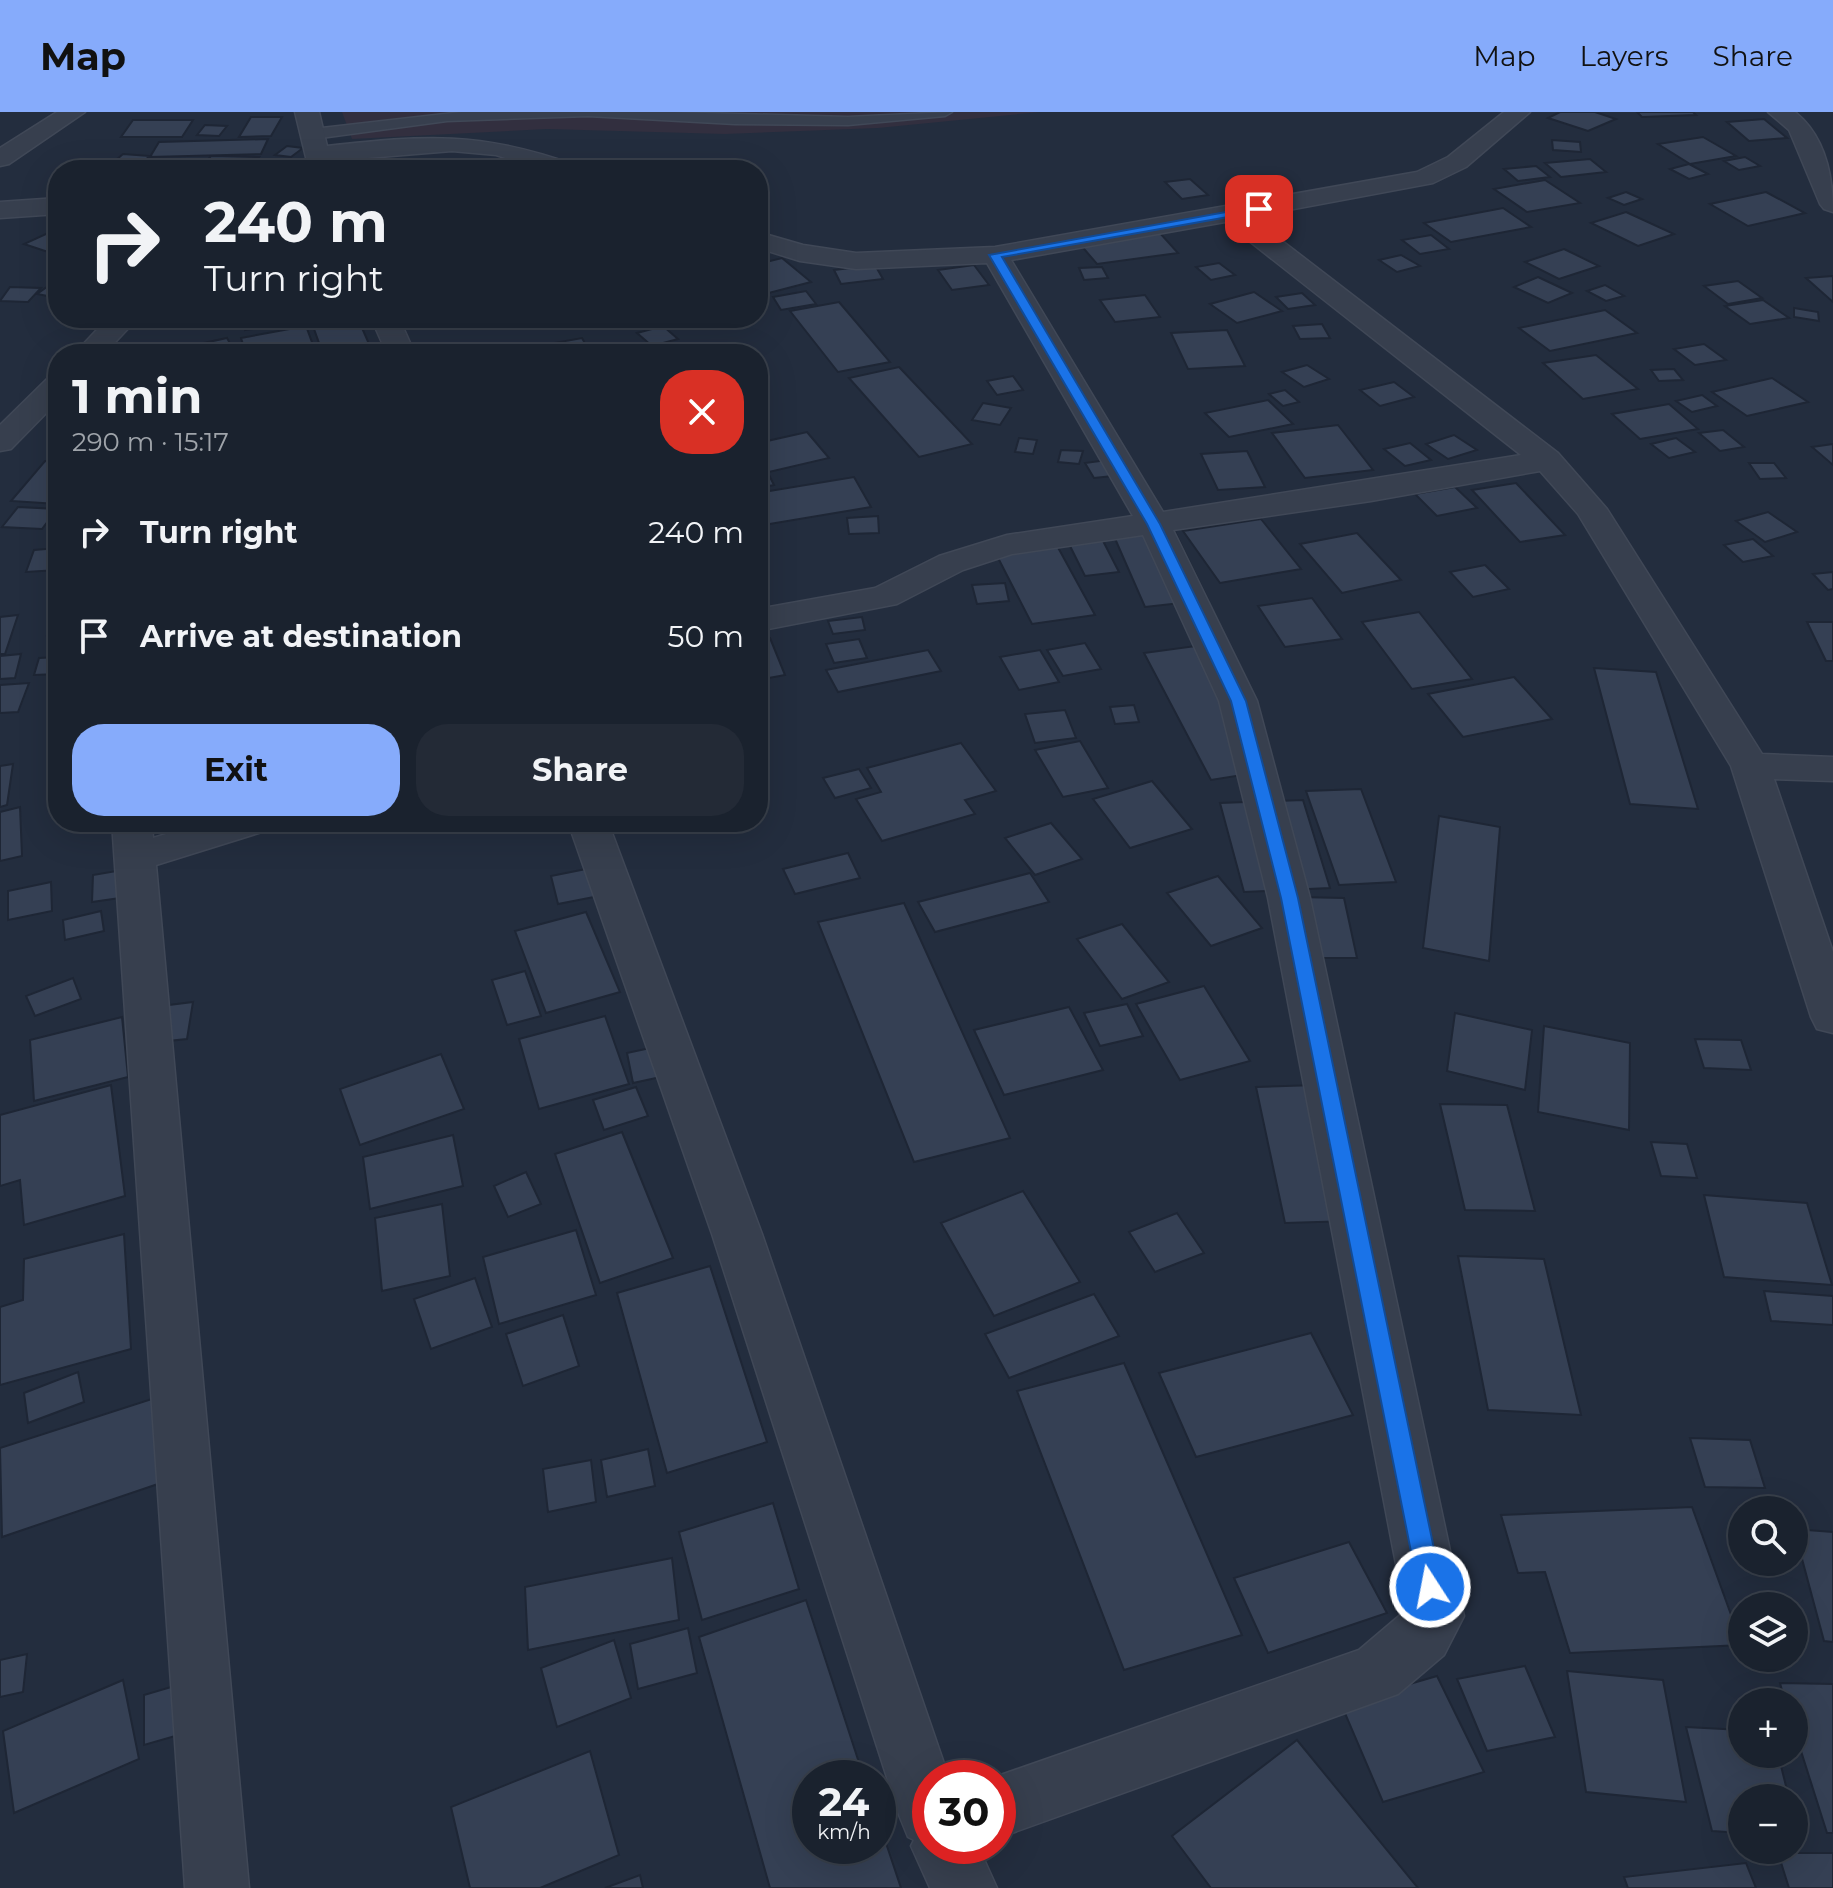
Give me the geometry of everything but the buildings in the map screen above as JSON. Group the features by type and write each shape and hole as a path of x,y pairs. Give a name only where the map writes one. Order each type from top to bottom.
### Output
{"street":[{"path":"0,159 73,112"},
{"path":"768,243 800,253 856,261 995,255 1231,214 1424,178 1441,172 1518,112"},
{"path":"1780,112 1799,127 1833,204"},
{"path":"314,143 473,145 540,160"},
{"path":"0,210 48,207"},
{"path":"1231,214 1547,460 1591,509 1750,766 1833,1017"},
{"path":"995,255 1154,524 1238,701 1282,868 1435,1616 1423,1635 1377,1673 1016,1801"},
{"path":"0,442 48,394"},
{"path":"768,618 885,597 951,563 1007,545 1371,491 1547,460"},
{"path":"1750,766 1833,769"},
{"path":"185,832 133,840 217,1888"},
{"path":"592,832 737,1234 912,1761"},
{"path":"952,1864 965,1888"}],"lane":[{"path":"314,143 449,115 588,112 735,120 848,121 945,112"}],"shaded area":[{"path":"342,112 1040,112 878,128 725,134 547,129 352,139"}],"route":[{"path":"1259,209 995,255 1154,524 1238,701 1289,898 1430,1587"}]}
